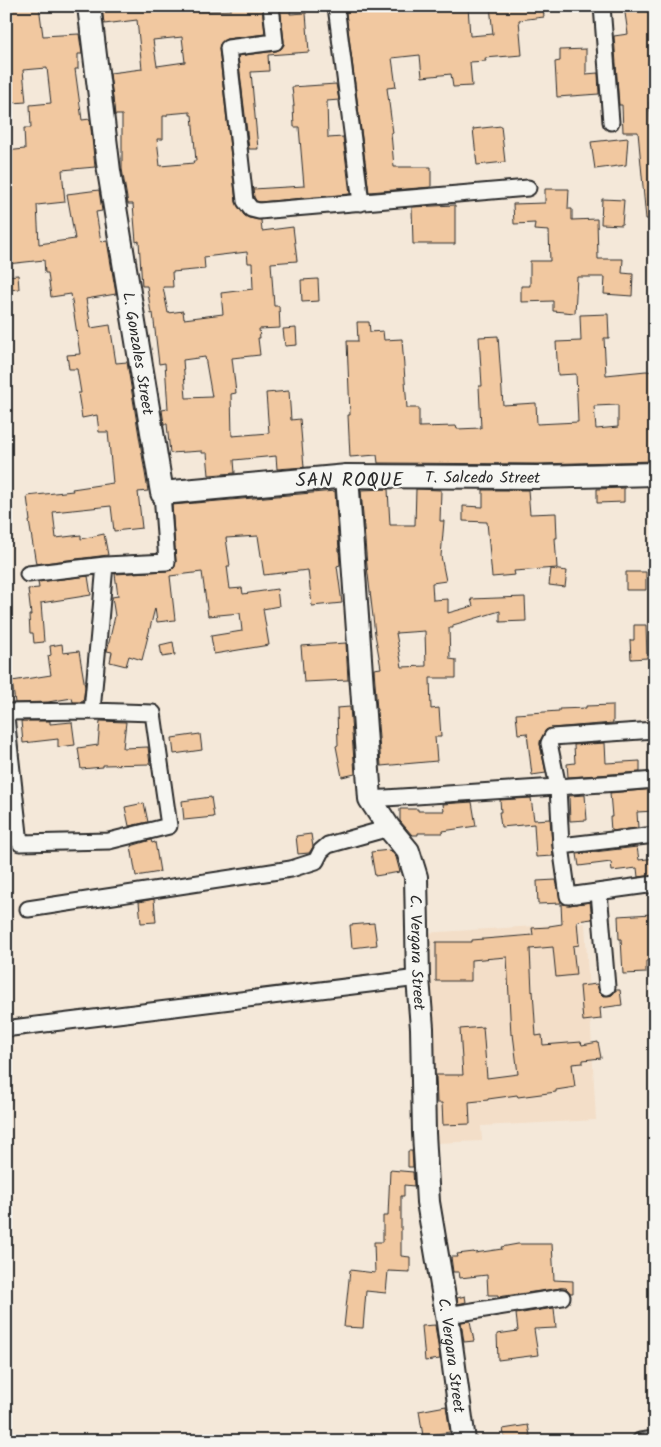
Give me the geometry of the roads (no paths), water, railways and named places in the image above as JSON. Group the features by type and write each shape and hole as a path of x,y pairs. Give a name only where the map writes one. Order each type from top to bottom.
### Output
{"street":[{"name":"L. Gonzales Street","path":"28,574 105,565 167,562 162,493 109,171 89,6"},
{"path":"271,6 275,42 228,48 245,201 251,209 259,211 528,188"},
{"path":"336,6 361,203"},
{"path":"602,6 611,122"},
{"name":"T. Salcedo Street","path":"162,493 347,476 538,477 655,474"},
{"path":"347,476 370,800 655,780"},
{"path":"92,711 105,565"},
{"path":"6,712 92,711 154,713 169,826 109,842 20,843 6,717"},
{"path":"655,730 552,737 549,742 558,787 561,846 568,896 655,884"},
{"name":"C. Vergara Street","path":"370,800 408,851 416,878 418,978 422,1028 424,1133 428,1202 447,1315 464,1441"},
{"path":"28,909 291,869 316,861 328,845 389,828"},
{"path":"561,846 655,835"},
{"path":"599,892 608,987"},
{"path":"12,1028 418,978"},
{"path":"447,1315 562,1297"},
{"path":"640,1441 655,1439"}],"district":[{"name":"SAN ROQUE","path":"350,479"}]}
